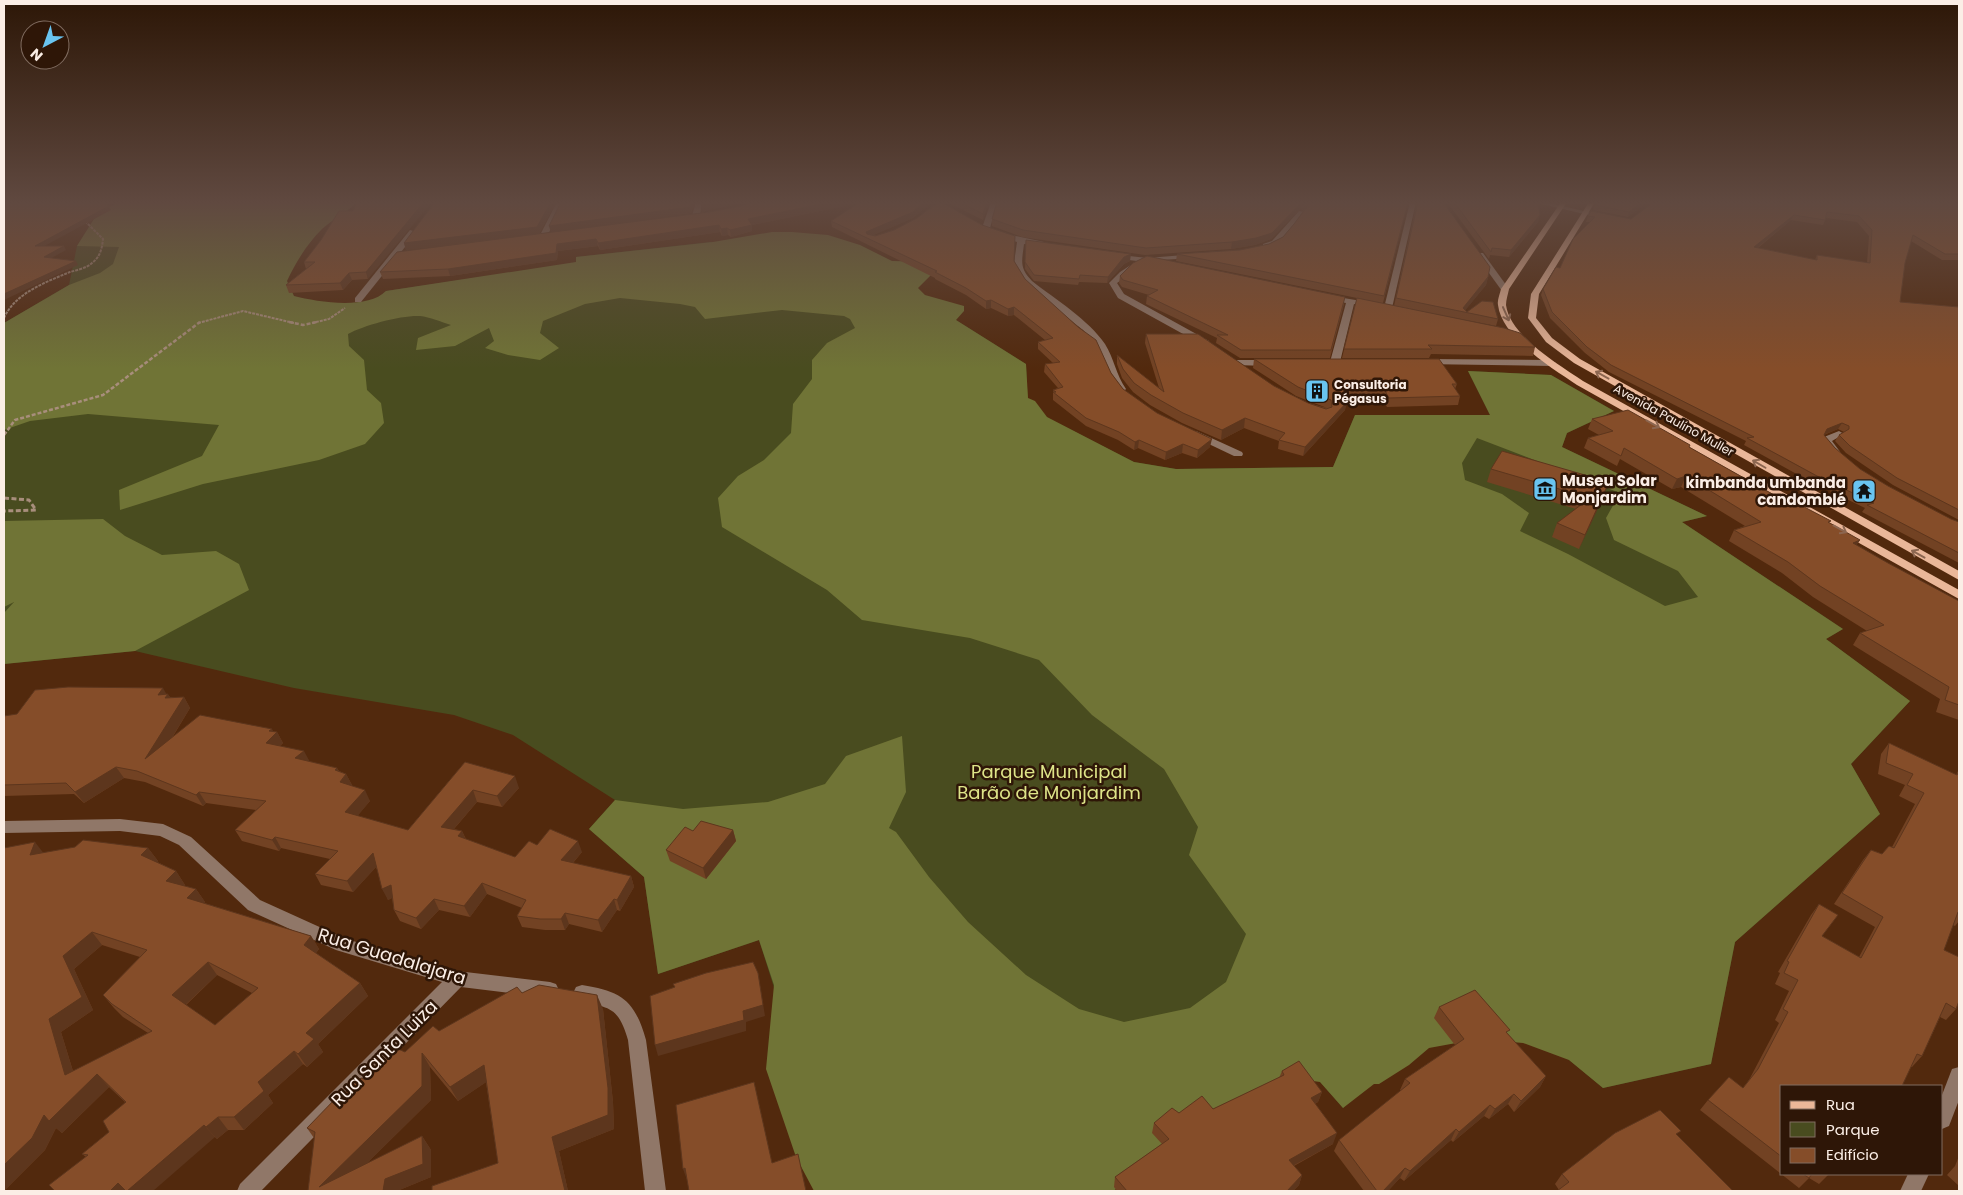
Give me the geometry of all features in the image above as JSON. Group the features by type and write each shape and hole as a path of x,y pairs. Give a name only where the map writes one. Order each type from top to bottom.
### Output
{"main road":[{"path":"1505,289 1526,258"},
{"name":"Avenida Paulino Muller","path":"1558,258 1535,294 1532,318 1549,340 1577,361 1959,576"},
{"name":"Avenida Paulino Muller","path":"1505,289 1502,304 1506,316 1520,336 1533,350 1580,383 1959,595"}],"street":[{"path":"358,300 394,258"},
{"path":"1019,258 1020,272 1029,283 1086,328 1101,345 1114,379 1124,392 1131,397"},
{"path":"1129,258 1173,265"},
{"path":"1170,258 1145,260 1128,267 1113,283 1121,296 1212,347"},
{"path":"1388,308 1400,258"},
{"path":"1483,258 1505,289"},
{"path":"1323,296 1397,310"},
{"path":"1335,362 1352,302"},
{"path":"1501,332 1520,336"},
{"path":"1250,372 1233,360 1276,363"},
{"path":"1414,362 1551,363"},
{"path":"1189,431 1238,454"},
{"path":"1839,434 1827,441 1837,454 1845,459"},
{"name":"Rua Guadalajara","path":"4,827 120,825 163,830 185,841 254,905 342,945 457,979 600,996 620,1005 632,1020 637,1040 656,1191"},
{"name":"Rua Santa Luiza","path":"247,1191 457,979"},
{"path":"1943,1116 1959,1076"},
{"path":"1910,1191 1918,1175"}],"path":[{"path":"4,318 10,307 26,293 92,264 97,258"},
{"path":"4,435 15,420 103,395 199,322 243,311 303,325 329,319 358,300"},
{"path":"4,498 28,500 36,510 4,511"}],"green space":[{"name":"Parque Municipal Barão de Monjardim","path":"75,258 297,258 258,306 374,303 386,291 576,263 576,258 850,258 887,262 938,262 901,280 900,285 1026,364 1028,408 1134,462 1176,469 1333,467 1355,415 1490,415 1468,371 1551,375 1614,411 1567,433 1562,447 1707,516 1682,522 1843,629 1826,639 1910,701 1851,764 1880,814 1735,942 1711,1064 1603,1088 1465,974 1343,1108 1287,1044 838,1191 759,940 658,974 644,877 589,829 615,800 513,735 454,715 294,688 135,651 4,664 4,323 69,285"},
{"name":"Parque Municipal Barão de Monjardim","path":"115,258 299,258 287,281 294,296 329,302 355,303 378,297 386,291 576,262 576,258 886,258 892,261 938,262 931,275 918,288 925,295 964,306 964,311 956,320 1026,364 1028,398 1035,401 1047,417 1134,462 1176,469 1333,467 1355,415 1490,415 1468,371 1551,375 1614,411 1567,433 1562,447 1707,516 1682,522 1843,629 1826,639 1910,701 1851,764 1880,814 1735,942 1711,1064 1603,1088 1569,1060 1523,1043 1478,1039 1429,1048 1409,1065 1379,1084 1374,1084 1343,1108 1320,1082 1313,1081 1214,1128 1113,1191 814,1191 796,1157 766,1069 774,985 759,940 658,974 644,877 589,829 615,800 683,809 768,802 825,784 846,756 902,736 906,792 889,828 896,832 929,877 968,922 1026,975 1079,1009 1124,1022 1190,1008 1226,982 1246,934 1189,855 1198,827 1164,769 1092,715 1039,660 970,638 862,620 827,590 722,527 718,498 738,476 764,460 791,433 793,404 812,379 812,360 827,343 855,328 850,319 844,316 782,310 705,319 695,307 620,298 585,304 543,321 540,333 559,348 540,360 508,355 485,348 494,341 489,328 455,346 416,350 418,338 451,325 420,316 383,321 348,334 349,346 364,360 367,390 381,403 384,423 365,444 319,460 203,484 120,510 119,490 202,456 219,425 88,414 30,421 4,430 4,323 69,285 100,273 113,264","holes":["1477,438 1620,493 1606,518 1614,540 1678,571 1698,597 1665,606 1568,554 1520,531 1529,513 1502,494 1465,480 1462,463"]},
{"path":"103,519 125,536 162,555 216,551 239,564 249,590 135,651 4,664 4,613 14,602 4,607 4,521"}],"building":[{"path":"4,258 50,258 76,261 4,294"},
{"path":"307,258 378,258 366,272 349,273 340,283 286,285 315,262 304,262"},
{"path":"392,258 524,258 448,269 380,272"},
{"path":"909,258 1014,258 1014,261 1025,279 1078,327 1096,340 1111,373 1123,389 1157,413 1212,439 1198,450 1183,444 1166,452 1139,440 1135,442 1119,432 1086,418 1053,392 1056,392 1053,390 1063,387 1045,364 1060,362 1038,342 1053,338 1014,307 1008,309 991,300 986,301 935,272 937,271"},
{"path":"1025,258 1123,258 1108,277 1080,275 1079,279 1034,275 1025,262"},
{"path":"1143,258 1156,258 1345,297 1331,350 1241,350 1217,335 1228,335 1147,296 1158,290 1123,280 1120,276 1133,263"},
{"path":"1196,258 1394,258 1384,296"},
{"path":"1405,258 1483,258 1490,267 1488,277 1463,308 1467,312 1482,301 1493,302 1498,319 1396,298"},
{"path":"1565,258 1806,258 1817,260 1817,258 1835,258 1870,263 1870,258 1906,258 1900,302 1959,307 1959,510 1897,478 1850,446 1839,435 1849,429 1849,426 1842,423 1827,429 1824,435 1835,448 1860,469 1888,486 1959,522 1959,553 1867,505 1874,503 1817,476 1747,438 1754,437 1611,365 1587,347 1552,312 1543,289 1556,267 1560,268"},
{"path":"1357,298 1504,328 1520,333 1535,347 1428,345 1432,349 1344,349"},
{"path":"1146,334 1198,334 1274,386 1308,403 1326,409 1332,407 1331,400 1298,387 1254,359 1439,359 1457,384 1452,384 1460,396 1389,398 1383,387 1342,387 1348,401 1305,447 1279,440 1285,433 1245,418 1222,430 1183,413 1134,383 1123,369 1117,355 1164,392"},
{"path":"1628,410 1783,500 1787,498 1831,521 1828,522 1860,540 1853,543 1959,601 1959,705 1945,700 1949,687 1860,633 1884,625 1820,586 1788,562 1734,530 1761,522 1686,476 1677,479 1624,448 1621,456 1588,438 1613,431 1592,419"},
{"path":"1502,451 1609,482 1585,535 1557,523 1590,498 1491,469"},
{"path":"68,687 163,688 158,695 168,694 165,698 184,697 145,759 200,715 272,729 269,731 277,732 266,743 304,751 295,758 337,768 335,770 346,774 340,782 365,790 345,812 408,830 465,762 515,776 497,796 473,790 441,827 462,831 458,836 515,857 529,841 537,845 550,829 578,841 561,860 631,876 617,900 614,899 598,920 565,913 561,919 517,916 526,900 482,883 464,906 434,899 416,918 394,910 391,885 382,889 373,853 347,881 315,874 338,851 275,837 272,840 235,830 266,801 199,792 196,795 137,771 116,767 75,792 66,783 4,785 4,716 17,714 35,690"},
{"path":"1889,743 1957,775 1959,771 1959,912 1944,950 1959,957 1959,1001 1956,1009 1946,1003 1922,1056 1917,1054 1902,1085 1780,1085 1780,1155 1708,1100 1729,1077 1743,1088 1758,1069 1788,1012 1783,1009 1798,980 1784,973 1789,962 1787,961 1819,904 1838,915 1822,936 1861,958 1883,917 1842,893 1871,850 1882,854 1889,846 1894,848 1924,793 1907,785 1913,774 1886,763"},
{"path":"701,821 733,830 703,868 666,850 685,827 693,831"},
{"path":"83,840 148,848 141,855 176,871 166,881 196,889 187,898 311,936 304,945 360,983 306,1033 314,1039 298,1054 294,1051 258,1082 264,1091 234,1117 218,1117 206,1127 204,1125 127,1191 118,1183 110,1191 55,1191 49,1185 88,1155 82,1154 109,1132 103,1121 126,1102 97,1074 49,1121 44,1115 32,1138 4,1165 4,848 35,842 30,855 75,847","holes":["92,932 147,950 103,995 112,1004 152,1031 65,1075 49,1019 82,997 63,956","208,962 258,988 215,1025 172,995"]},
{"path":"753,962 758,973 763,1005 743,1011 744,1020 655,1045 650,996 675,987 673,984 706,973"},
{"path":"539,985 597,995 608,1088 608,1115 552,1137 565,1191 432,1191 432,1186 498,1163 484,1065 450,1087 422,1053 422,1086 319,1187 422,1136 423,1164 385,1179 383,1191 308,1191 315,1132 307,1128 337,1097 338,1099 361,1078 366,1080 398,1049 405,1052 433,1026 439,1031 517,987 522,993"},
{"path":"1475,990 1510,1030 1506,1032 1546,1076 1521,1101 1514,1094 1495,1109 1490,1105 1459,1132 1456,1129 1410,1171 1405,1168 1383,1191 1377,1191 1339,1140 1410,1083 1405,1079 1464,1039 1439,1007"},
{"path":"1299,1061 1322,1092 1311,1098 1337,1133 1289,1160 1302,1175 1287,1191 1127,1191 1115,1177 1169,1139 1154,1123 1172,1108 1179,1113 1202,1096 1213,1109 1284,1075 1282,1071"},
{"path":"754,1082 772,1163 798,1154 806,1191 689,1191 685,1168 683,1169 676,1105"},
{"path":"1660,1110 1681,1131 1676,1134 1733,1191 1557,1191 1569,1182 1562,1174 1615,1133"}],"place":[{"name":"Consultoria Pégasus","path":"1317,391"},
{"name":"Museu Solar Monjardim","path":"1545,489"},
{"name":"kimbanda umbanda candomblé","path":"1864,491"}]}
